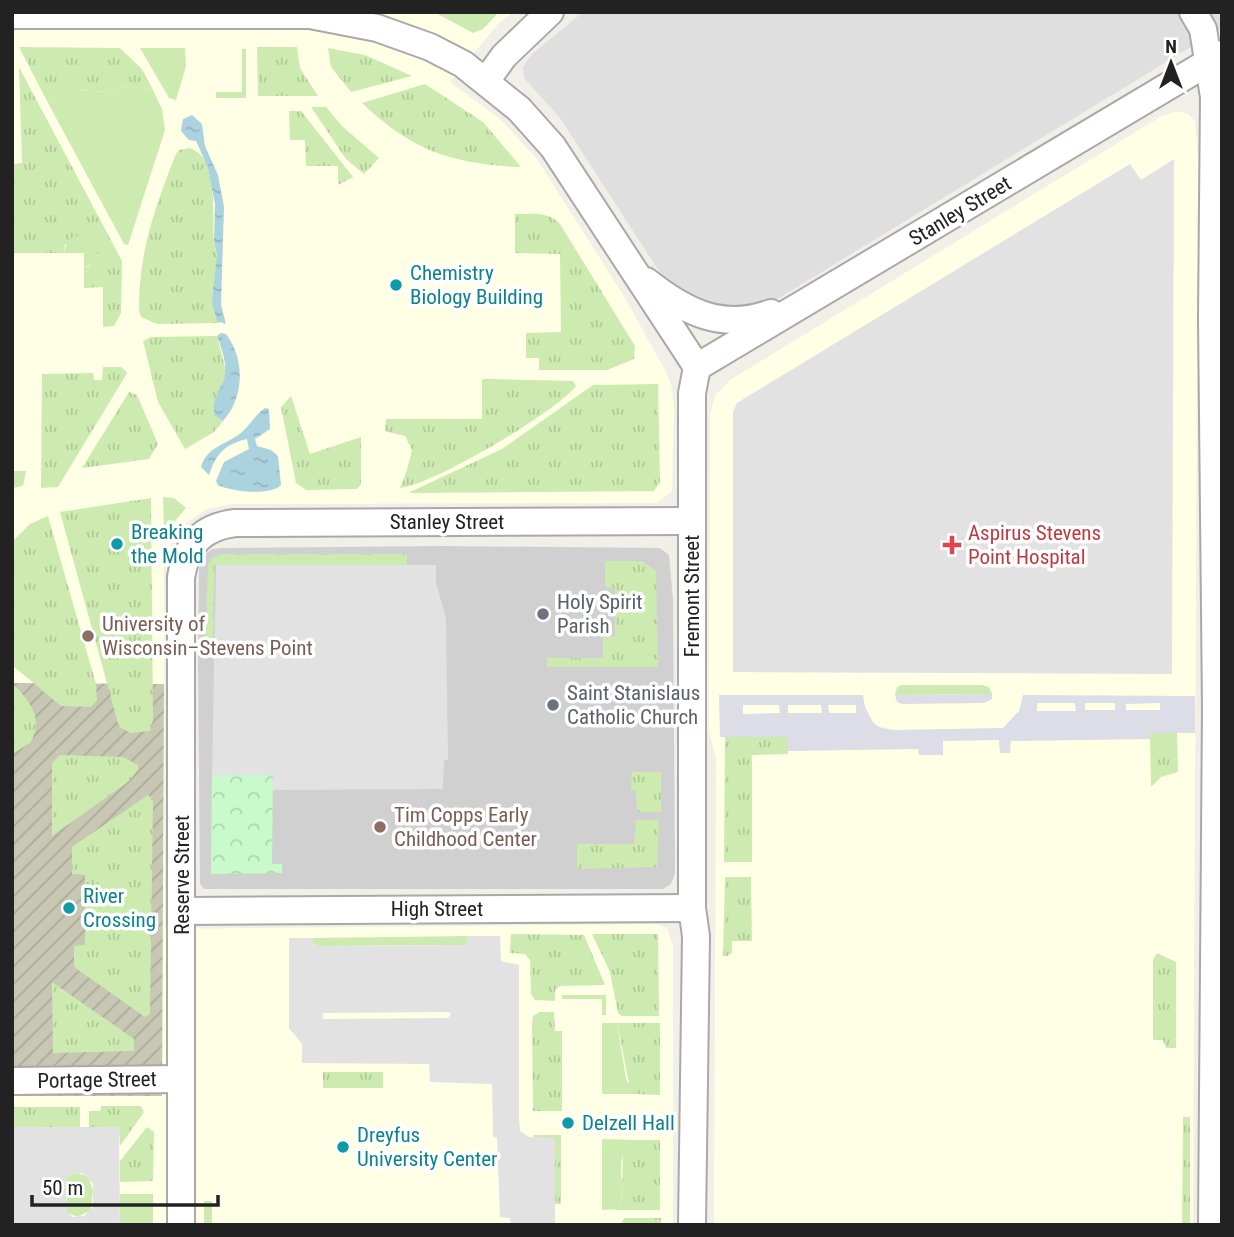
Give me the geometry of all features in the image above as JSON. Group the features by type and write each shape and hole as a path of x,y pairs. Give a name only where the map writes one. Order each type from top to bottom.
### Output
{"street":[{"path":"486,82 504,56 550,12"},
{"path":"1193,12 1216,57 1212,318 1219,731 1217,1177 1212,1225"},
{"path":"12,15 310,15 354,22 430,47 463,64 486,82 519,109 553,147 628,267 696,367"},
{"name":"Stanley Street","path":"696,367 1216,57"},
{"path":"628,267 684,308 705,317 728,322 760,317 820,294"},
{"name":"Fremont Street","path":"692,1225 696,936 692,908 691,521 692,393 696,367"},
{"name":"Stanley Street","path":"203,532 217,525 235,523 691,521"},
{"name":"Reserve Street","path":"181,1225 181,577 184,560 203,532"},
{"name":"High Street","path":"181,911 692,908"},
{"name":"Portage Street","path":"12,1081 181,1079"}],"shaded area":[{"name":"University of Wisconsin–Stevens Point","path":"12,12 514,12 498,24 450,82 500,119 537,159 622,293 665,370 671,384 674,407 672,491 657,503 232,504 207,509 187,522 171,544 164,565 165,929 656,924 667,928 673,946 673,1225 12,1225"},
{"path":"583,12 1222,12 1222,28 766,306 720,311 668,285 560,118 524,78 523,67 532,54"},
{"name":"Aspirus Stevens Point Hospital","path":"1176,111 1188,114 1195,121 1198,155 1193,1225 714,1225 716,758 709,731 709,675 710,415 715,396 730,380 1160,117"},
{"path":"1174,159 1172,674 733,672 733,412 737,403 1130,164 1141,180"},
{"path":"222,548 660,548 669,555 673,600 675,873 671,884 663,889 204,889 200,884 198,660 199,564 203,556 212,549"},
{"path":"216,565 436,565 436,583 446,618 448,760 444,760 443,789 273,790 273,775 212,775"},
{"path":"12,683 164,684 162,1096 12,1096"},
{"path":"992,694 992,699 984,703 902,704 897,702 895,695"},
{"path":"719,695 863,695 865,707 873,722 879,727 893,730 1003,728 1019,711 1023,695 1195,696 1195,733 1150,733 1150,739 1011,741 1010,753 1000,753 999,740 943,741 943,755 919,755 918,749 788,751 787,737 720,737","holes":["1037,703 1075,703 1076,711 1037,711","1085,703 1115,703 1115,710 1085,710","1160,703 1160,710 1126,710 1126,704","743,705 779,705 780,713 743,714","788,705 821,705 822,713 788,713","828,705 856,705 856,713 829,713"]},
{"path":"469,936 500,936 501,961 519,965 520,1131 529,1137 555,1138 555,1225 512,1225 509,1218 500,1217 497,1138 493,1137 492,1084 430,1082 429,1064 302,1063 302,1044 289,1028 289,938 313,938 313,943 318,946 466,945","holes":["323,1013 451,1014 448,1018 323,1019"]},
{"path":"12,1127 119,1127 120,1225 12,1225","holes":["82,1173 93,1184 93,1207 84,1216 73,1217 67,1213 66,1179 70,1174"]}],"green space":[{"path":"434,12 499,12 483,29 473,33"},
{"path":"19,47 120,48 142,69 153,90 125,86 107,92 76,90 48,103"},
{"path":"257,47 297,47 300,68 318,96 258,96"},
{"path":"140,48 185,48 186,66 176,100 169,98"},
{"path":"328,48 365,55 412,76 351,92 331,67"},
{"path":"242,49 246,49 246,98 216,98 216,92 242,92"},
{"path":"19,67 122,261 121,313 114,326 103,327 103,287 84,288 84,268 98,255 65,244 64,253 12,253 12,164 22,163"},
{"path":"425,84 483,122 521,167 474,162 434,152 398,133 362,103"},
{"path":"125,86 153,90 162,109 165,130 128,245 124,244 48,103 75,90 107,92"},
{"path":"311,107 326,107 343,127 379,158 364,174 346,159"},
{"path":"289,111 301,111 353,177 338,185 338,166 306,166 305,140 290,140"},
{"path":"190,148 200,154 210,176 217,259 214,299 219,323 157,324 141,317 139,310 145,250 154,213 175,156 179,150"},
{"path":"515,214 545,215 560,224 635,346 634,359 607,370 539,370 539,358 526,358 526,333 561,332 560,254 515,253"},
{"path":"83,234 95,242 98,255 93,263 84,268 84,253 64,253 68,239"},
{"path":"217,336 226,371 215,416 223,421 214,432 185,449 158,402 143,341 151,337"},
{"path":"103,367 121,367 127,372 58,487 41,488 42,374 93,373 94,380 102,380"},
{"path":"482,379 573,381 576,386 545,412 493,446 438,475 400,488 412,450 405,436 385,431 386,419 482,419"},
{"path":"658,384 660,482 654,491 408,493 502,449 593,385"},
{"path":"129,392 137,395 158,444 149,459 82,468"},
{"path":"291,396 310,454 361,437 361,484 357,489 306,490 296,483 281,407"},
{"path":"12,471 26,471 23,486 12,488"},
{"path":"163,497 174,498 186,508 164,534"},
{"path":"151,498 153,720 150,731 131,733 119,727 60,512"},
{"path":"48,516 96,684 97,700 91,707 61,706 12,665 12,542 30,524"},
{"path":"224,554 407,554 407,565 214,565 213,657 205,657 208,564 213,557"},
{"path":"605,561 642,561 656,571 658,667 547,667 547,658 603,658 603,637 615,637 615,588 605,587"},
{"path":"12,683 33,710 36,726 30,743 12,754"},
{"path":"982,685 989,687 992,694 895,695 897,687"},
{"path":"1150,733 1177,733 1178,772 1161,777 1151,787"},
{"path":"725,737 788,737 788,754 752,755 752,862 724,862"},
{"path":"60,755 123,757 138,765 138,770 128,782 52,836 52,763"},
{"path":"632,772 661,772 661,812 637,812 636,790 631,790"},
{"path":"212,775 273,775 272,864 282,864 282,873 211,874"},
{"path":"148,795 153,800 150,1014 145,1017 74,967 74,946 85,945 85,875 72,874 72,847"},
{"path":"636,820 659,820 657,867 577,869 577,844 634,844"},
{"path":"725,877 751,877 752,941 732,941 732,953 723,956"},
{"path":"511,934 584,935 605,985 560,986 555,990 555,1001 535,1000 531,994 530,960 525,954 510,953"},
{"path":"592,934 658,934 659,1016 622,1016 618,1013 610,972"},
{"path":"469,936 466,945 318,946 313,943 313,938"},
{"path":"1157,953 1176,962 1176,1048 1166,1048 1163,1040 1153,1040 1153,960"},
{"path":"52,982 134,1039 134,1051 53,1053"},
{"path":"562,995 606,995 606,1015 602,1015 602,999 562,999"},
{"path":"540,1012 554,1012 555,1031 562,1031 562,1111 533,1111 532,1022 533,1016"},
{"path":"602,1023 617,1023 626,1079 635,1094 602,1094"},
{"path":"617,1023 660,1023 660,1095 635,1094 630,1088"},
{"path":"323,1072 383,1072 383,1088 323,1088"},
{"path":"101,1106 141,1106 144,1112 120,1146 119,1127 89,1127 89,1111 100,1111"},
{"path":"12,1107 80,1107 80,1127 12,1127"},
{"path":"1183,1117 1190,1117 1190,1225 1182,1225"},
{"path":"147,1127 154,1132 153,1181 120,1182 120,1161"},
{"path":"533,1135 561,1135 561,1204 555,1204 555,1138 534,1138"},
{"path":"602,1139 635,1140 627,1148 621,1164 622,1190 618,1209 602,1210"},
{"path":"635,1140 660,1140 660,1210 613,1210 618,1209 622,1198 623,1150"},
{"path":"78,1173 88,1177 93,1190 91,1210 78,1217 67,1213 66,1179 70,1174"},
{"path":"120,1194 153,1194 153,1225 120,1225"},
{"path":"204,1201 212,1201 212,1225 204,1225"},
{"path":"624,1218 661,1218 661,1225 621,1225"}],"water":[{"path":"192,115 202,124 205,146 218,175 224,207 221,305 226,324 217,321 212,302 217,255 214,241 215,204 208,168 196,141 189,140 181,131 183,119"},
{"path":"226,334 237,355 240,378 235,401 223,421 215,416 214,410 225,374 224,358 217,336"},
{"path":"265,408 269,409 270,429 255,439 257,446 271,450 278,456 281,485 268,491 251,492 218,485 216,481 224,462 249,449 247,439 222,451 209,475 201,467 204,460 212,450 242,432"}],"place":[{"name":"Chemistry Biology Building","path":"396,285"},
{"name":"Breaking the Mold","path":"117,544"},
{"name":"Aspirus Stevens Point Hospital","path":"952,545"},
{"name":"Holy Spirit Parish","path":"543,614"},
{"name":"University of Wisconsin–Stevens Point","path":"88,636"},
{"name":"Saint Stanislaus Catholic Church","path":"553,705"},
{"name":"Tim Copps Early Childhood Center","path":"380,827"},
{"name":"River Crossing","path":"69,908"},
{"name":"Delzell Hall","path":"568,1123"},
{"name":"Dreyfus University Center","path":"343,1147"}]}
